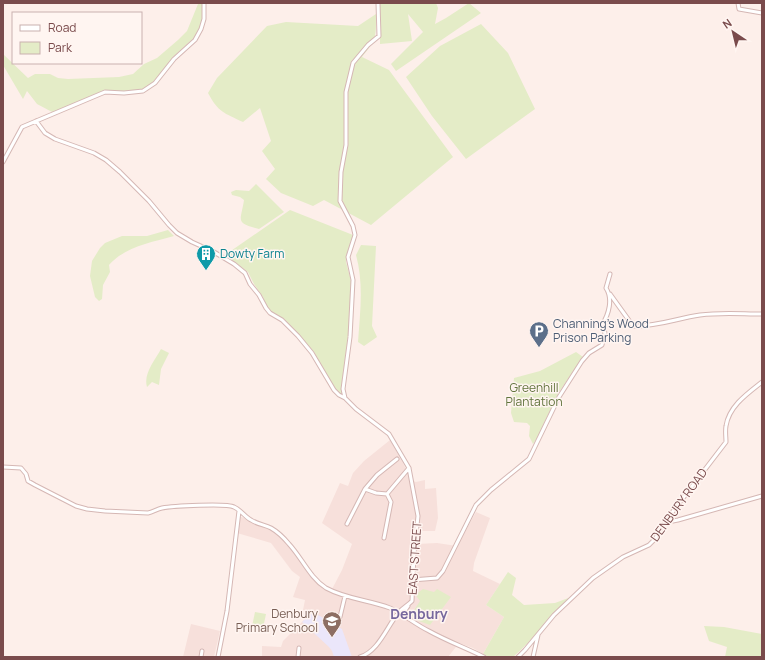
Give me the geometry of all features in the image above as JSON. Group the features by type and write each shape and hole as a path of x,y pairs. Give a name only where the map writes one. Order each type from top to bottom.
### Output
{"street":[{"path":"3,162 22,127 105,92 124,93 143,91 155,84 174,59 195,40 204,19 204,3"},
{"path":"345,398 343,389 350,337 353,286 348,257 355,235 353,226 340,201 341,172 346,145 346,92 353,63 368,45 379,36 378,3"},
{"path":"738,3 739,9 762,13"},
{"name":"EAST STREET","path":"36,121 45,133 55,139 94,153 106,160 139,191 177,233 214,252 234,264 245,273 250,284 270,313 282,320 312,353 334,390 345,398 356,410 389,434 409,468 418,516 412,580 412,601 402,615"},
{"path":"610,274 606,288 633,326 646,326 700,315 762,314"},
{"path":"412,580 437,578 443,571 476,505 491,490 529,459 559,397 582,361 589,353 602,344 605,334 602,325 609,314 609,293"},
{"name":"DENBURY ROAD","path":"518,657 554,615 593,578 623,557 649,545 655,539 668,519 726,442 726,426 729,415 735,406 762,382"},
{"path":"347,524 365,489 377,475 397,459"},
{"path":"3,467 21,468 26,474 28,481 34,485 76,506 88,509 148,513 166,508 227,505 235,507 252,520 271,528 282,536 295,550 320,584 345,596 390,608 399,612 429,631 484,657"},
{"path":"387,494 409,468"},
{"path":"365,489 376,493 387,494"},
{"path":"384,538 391,502 387,494"},
{"path":"668,519 673,521 678,520 762,496"},
{"path":"218,657 227,611 239,511"},
{"path":"340,617 345,596"},
{"name":"EAST STREET","path":"360,657 373,649 399,612 412,601"},
{"path":"533,657 538,635"},
{"path":"298,657 299,648"},
{"path":"201,657 202,651"}],"shaded area":[{"path":"390,440 411,480 416,482 425,480 425,489 436,488 438,518 435,531 418,531 417,544 437,543 457,546 476,512 490,518 474,563 473,571 500,584 486,605 504,617 483,654 473,648 459,643 448,657 262,657 262,646 281,647 283,641 312,612 303,610 305,600 293,597 300,577 292,571 271,543 237,533 239,516 268,528 279,536 293,551 313,579 331,591 342,570 352,544 322,523 340,483 348,486 353,473 364,461"},
{"name":"Denbury Primary School","path":"313,612 342,629 352,657 334,657 329,647 302,622"},
{"path":"191,624 220,631 214,657 183,657"}],"green space":[{"path":"204,3 203,23 196,36 172,58 165,71 154,83 143,91 104,92 54,113 37,104 27,91 23,99 3,65 3,54 28,78 35,74 50,74 58,78 68,79 119,77 133,74 144,64 157,58 187,31 198,4"},
{"path":"380,3 436,3 438,8 435,24 469,3 481,13 396,71 391,64 423,32 408,14 412,41 380,44"},
{"path":"376,14 375,37 371,46 362,57 389,70 453,157 371,225 324,200 313,206 281,193 266,179 275,169 262,151 271,141 260,108 243,122 218,108 208,93 217,78 267,26 286,22 358,26"},
{"path":"481,24 508,53 535,109 466,159 432,116 406,77 440,46"},
{"path":"256,184 284,212 259,229 242,223 241,217 244,200 240,197 232,195 231,192 236,190 249,191"},
{"path":"290,210 353,235 346,257 351,281 348,337 341,389 343,396 335,389 314,352 284,319 272,312 267,307 263,297 248,272 225,255"},
{"path":"168,230 174,236 131,249 123,253 109,265 110,272 103,285 102,299 99,301 95,297 90,276 92,261 105,243 122,236 147,236"},
{"path":"361,245 376,246 372,326 377,337 364,346 358,342 361,288 356,255"},
{"path":"161,349 169,353 161,369 159,385 152,382 147,387 146,382 148,372"},
{"name":"Greenhill Plantation","path":"576,352 583,357 559,392 533,444 529,436 530,426 527,423 514,422 511,413 514,378 540,371"},
{"path":"508,572 516,578 512,595 524,605 555,603 571,597 513,657 489,657 483,654 504,617 486,605"},
{"path":"423,589 434,592 437,589 451,597 430,625 419,621 411,615 420,601 416,594"},
{"path":"255,612 266,614 262,633 251,631"},
{"path":"704,626 724,627 762,634 762,657 725,657 727,647 709,641"}],"place":[{"name":"Dowty Farm","path":"206,271"},
{"name":"Channing's Wood Prison Parking","path":"539,348"},
{"name":"Denbury Primary School","path":"332,638"}],"district":[{"name":"Denbury","path":"419,614"}]}
